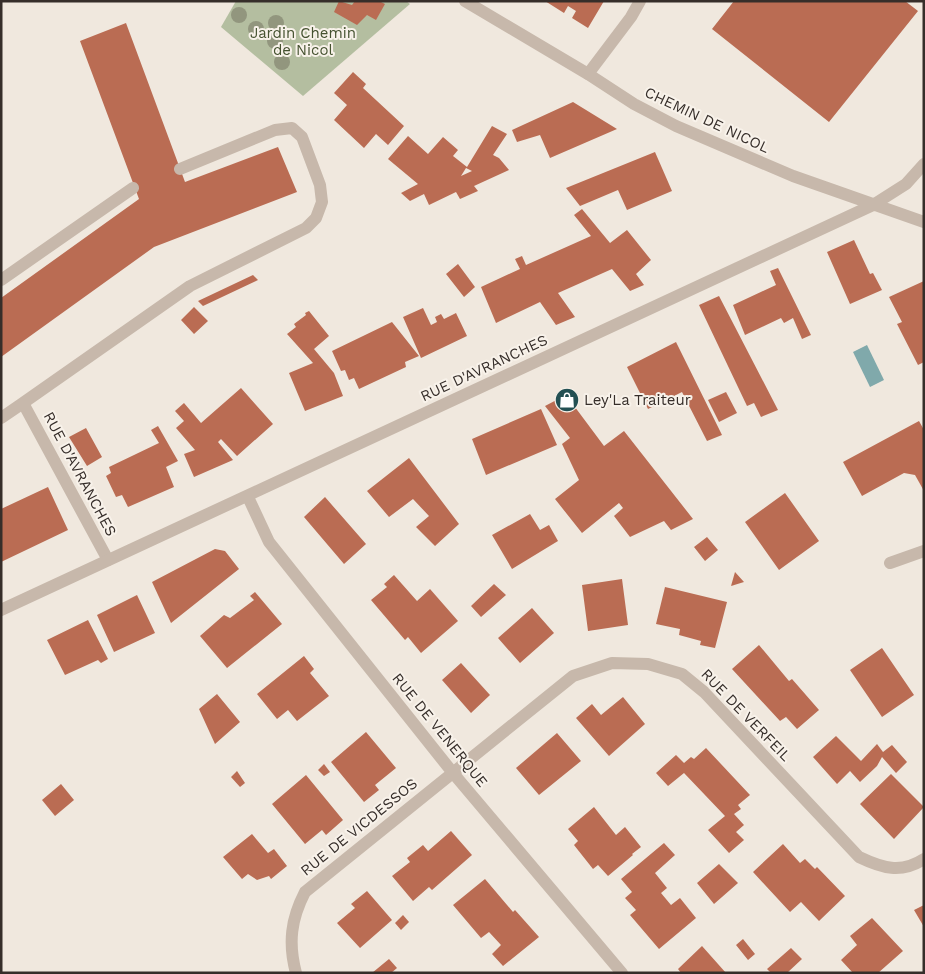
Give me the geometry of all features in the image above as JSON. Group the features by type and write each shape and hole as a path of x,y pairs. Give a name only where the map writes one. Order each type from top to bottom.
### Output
{"street":[{"name":"CHEMIN DE NICOL","path":"465,1 588,74 634,104 676,126 770,167 924,222"},
{"path":"588,74 631,17 640,1"},
{"name":"RUE D'AVRANCHES","path":"1,418 190,286 306,228 316,218 322,202 320,185 302,137 292,128 276,130 180,169"},
{"name":"RUE D'AVRANCHES","path":"1,610 248,497 873,205 906,184 924,164"},
{"path":"1,280 133,188"},
{"name":"RUE D'AVRANCHES","path":"23,403 108,560"},
{"name":"RUE DE VENERQUE","path":"248,497 269,542 453,773 622,973"},
{"path":"890,563 924,552"},
{"name":"RUE DE VERFEIL","path":"453,773 573,676 612,663 648,664 682,674 704,692 859,858 882,868 913,866 924,859"},
{"name":"RUE DE VICDESSOS","path":"296,973 290,953 295,912 305,892 453,773"}],"green space":[{"name":"Jardin Chemin de Nicol","path":"236,1 406,1 410,4 303,96 221,27"}],"water":[{"path":"867,345 884,380 870,387 853,352"}],"building":[{"path":"339,1 352,5 355,1 379,1 385,4 376,20 367,15 357,25 334,12"},
{"path":"545,1 604,1 588,28 572,18 576,11 568,6 564,13"},
{"path":"734,1 905,1 918,11 829,122 712,29"},
{"path":"126,23 185,182 278,147 297,192 154,247 1,357 1,298 139,199 80,41"},
{"path":"353,72 366,84 363,88 404,126 388,145 376,134 364,148 334,120 347,105 334,93"},
{"path":"573,102 617,129 550,158 540,135 517,142 512,130"},
{"path":"492,126 507,134 493,155 499,158 509,170 474,186 478,191 460,199 456,192 429,205 424,194 410,201 401,193 418,184 388,159 408,136 428,154 443,137 458,150 453,156 467,167","holes":["466,168 472,171 461,176"]},
{"path":"655,152 672,191 627,210 618,190 580,206 566,188"},
{"path":"582,209 610,243 627,230 651,260 636,274 644,285 630,291 612,269 558,293 575,317 556,325 540,302 496,323 481,287 520,269 515,259 522,256 526,265 591,236 574,215"},
{"path":"854,240 870,274 873,273 882,290 850,304 827,252"},
{"path":"458,264 475,287 464,297 446,274"},
{"path":"778,268 811,335 802,339 793,318 784,323 781,318 745,335 733,305 776,285 770,271"},
{"path":"253,275 258,280 203,306 198,301"},
{"path":"924,281 924,362 918,365 897,324 902,322 889,297"},
{"path":"719,296 778,410 761,417 754,403 747,406 699,305"},
{"path":"194,307 208,321 194,334 181,320"},
{"path":"423,308 431,325 437,322 435,317 441,314 444,319 456,313 467,336 421,358 403,317"},
{"path":"309,311 329,336 314,349 334,373 343,396 305,411 289,373 313,363 287,334 296,327 294,324"},
{"path":"392,322 419,356 405,362 406,367 359,389 354,378 349,380 345,370 341,371 332,351"},
{"path":"676,342 722,435 707,441 682,392 648,409 627,367"},
{"path":"241,388 273,424 237,456 221,439 218,442 233,460 194,477 184,454 195,450 176,428 184,421 175,411 184,403 201,423"},
{"path":"726,392 737,413 719,422 708,400"},
{"path":"566,395 604,446 624,431 693,519 671,530 664,521 630,537 614,516 623,508 619,503 582,533 555,499 579,480 562,444 570,438 545,406"},
{"path":"541,409 557,445 486,475 472,439"},
{"path":"919,421 924,430 924,491 915,475 904,473 862,496 843,462"},
{"path":"158,426 178,461 166,467 174,487 128,507 122,495 116,497 106,476 111,473 109,467 159,443 151,430"},
{"path":"86,428 102,457 87,466 69,437"},
{"path":"409,458 459,524 435,546 416,527 429,516 413,499 389,517 367,491"},
{"path":"48,487 68,530 1,562 1,509"},
{"path":"785,493 819,541 779,570 745,522"},
{"path":"325,497 366,544 344,564 304,517"},
{"path":"530,514 540,530 549,525 558,541 512,569 492,535"},
{"path":"707,537 718,550 705,561 694,547"},
{"path":"215,549 225,551 239,569 171,623 152,582"},
{"path":"735,572 744,582 731,586"},
{"path":"394,575 417,601 430,589 458,621 421,653 408,637 405,640 371,600 387,587 384,584"},
{"path":"622,579 628,625 588,631 582,585"},
{"path":"494,584 506,595 481,617 471,606"},
{"path":"665,587 727,602 715,648 700,645 701,641 679,635 680,629 656,624"},
{"path":"255,592 282,624 227,668 200,636 224,615 230,618 254,600 250,596"},
{"path":"137,595 155,633 114,652 97,615"},
{"path":"532,608 554,633 520,663 498,638"},
{"path":"88,620 108,659 101,663 98,660 65,675 47,640"},
{"path":"759,645 789,681 792,679 819,710 797,729 786,717 780,721 732,669"},
{"path":"882,648 914,695 882,717 850,670"},
{"path":"304,656 314,669 310,673 329,696 297,721 288,710 277,719 257,694"},
{"path":"461,663 490,695 471,713 442,680"},
{"path":"217,694 240,722 215,744 199,709"},
{"path":"623,697 645,724 609,756 576,718 592,704 601,715"},
{"path":"366,732 396,768 375,785 379,790 364,802 331,762"},
{"path":"557,733 581,761 539,795 516,768"},
{"path":"836,736 861,761 877,744 883,752 892,745 907,762 896,773 882,757 877,766 860,782 850,771 837,784 813,757"},
{"path":"706,748 750,795 738,805 741,809 734,814 744,825 736,832 744,840 729,853 708,830 725,816 684,773 668,786 656,773 676,755 684,763 691,757 694,759"},
{"path":"324,764 330,772 324,776 318,770"},
{"path":"237,771 245,783 240,787 231,777"},
{"path":"891,774 924,807 894,839 860,804"},
{"path":"306,775 343,820 326,835 322,830 305,844 272,804"},
{"path":"61,784 74,800 55,816 42,800"},
{"path":"594,807 616,835 625,827 641,847 608,876 598,865 593,869 574,845 578,841 568,829"},
{"path":"451,831 472,855 432,890 429,887 413,901 392,876 410,862 407,858 423,845 428,851"},
{"path":"252,834 268,853 274,849 287,866 271,879 269,876 257,880 248,874 242,879 223,857"},
{"path":"664,843 675,855 655,873 667,888 661,893 671,905 680,898 696,918 659,949 630,915 636,910 625,898 632,892 621,879"},
{"path":"783,844 800,863 805,859 815,869 817,867 845,896 819,921 801,902 790,912 753,872"},
{"path":"719,864 738,883 714,904 697,883"},
{"path":"485,879 513,912 515,910 539,937 503,966 492,954 501,945 489,932 481,938 453,905"},
{"path":"367,891 392,920 360,948 337,923 355,908 351,904"},
{"path":"924,905 924,927 914,910"},
{"path":"403,915 409,922 401,930 395,923"},
{"path":"872,918 903,951 878,973 853,973 841,960 857,945 850,936"},
{"path":"743,939 755,954 748,960 736,945"},
{"path":"702,946 726,973 681,973 678,969"},
{"path":"791,948 802,959 787,973 771,973 767,969"},
{"path":"389,959 397,968 391,973 372,973"}],"place":[{"name":"Ley'La Traiteur","path":"567,400"}]}
